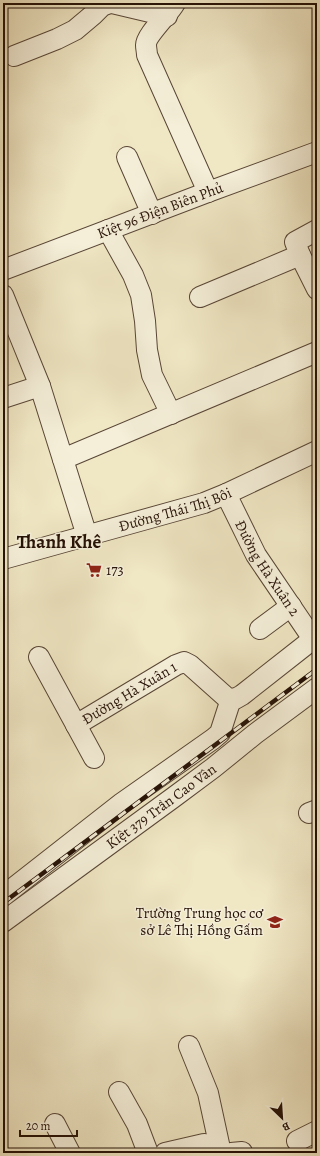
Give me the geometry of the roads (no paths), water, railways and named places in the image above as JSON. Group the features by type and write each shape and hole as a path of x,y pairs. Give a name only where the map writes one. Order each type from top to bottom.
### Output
{"street":[{"path":"14,56 57,39 75,30 106,4 171,9"},
{"path":"171,9 149,36 146,44 147,55 208,192"},
{"name":"Kiệt 96 Điện Biên Phủ","path":"3,270 317,152"},
{"path":"127,157 152,214"},
{"path":"108,230 133,275 141,295 152,375 170,414"},
{"path":"317,230 295,242 317,289"},
{"path":"200,296 300,255"},
{"path":"3,295 40,386 87,536"},
{"path":"63,459 317,352"},
{"path":"3,398 40,386"},
{"name":"Đường Thái Thị Bôi","path":"3,559 204,503 317,451"},
{"name":"Đường Hà Xuân 2","path":"226,494 256,555 315,638"},
{"path":"260,628 291,606"},
{"path":"3,896 122,803 213,739 220,733 231,699 235,699 242,695 315,638"},
{"name":"Đường Hà Xuân 1","path":"39,657 94,758"},
{"name":"Đường Hà Xuân 1","path":"76,725 176,665 184,662 190,665 227,698 231,699"},
{"name":"Kiệt 379 Trần Cao Vân","path":"3,922 213,768 255,734 317,688"},
{"path":"189,1046 208,1093 221,1153"},
{"path":"119,1092 137,1124 148,1153"},
{"path":"55,1124 70,1153"},
{"path":"297,1141 317,1131"},
{"path":"165,1153 204,1144 209,1151 216,1153"},
{"path":"231,1153 242,1153"}],"railway":[{"path":"3,903 317,669"}],"place":[{"name":"173","path":"94,570"},
{"name":"Trường Trung học cơ sở Lê Thị Hồng Gấm","path":"275,922"}],"district":[{"name":"Thanh Khê","path":"59,542"}]}
